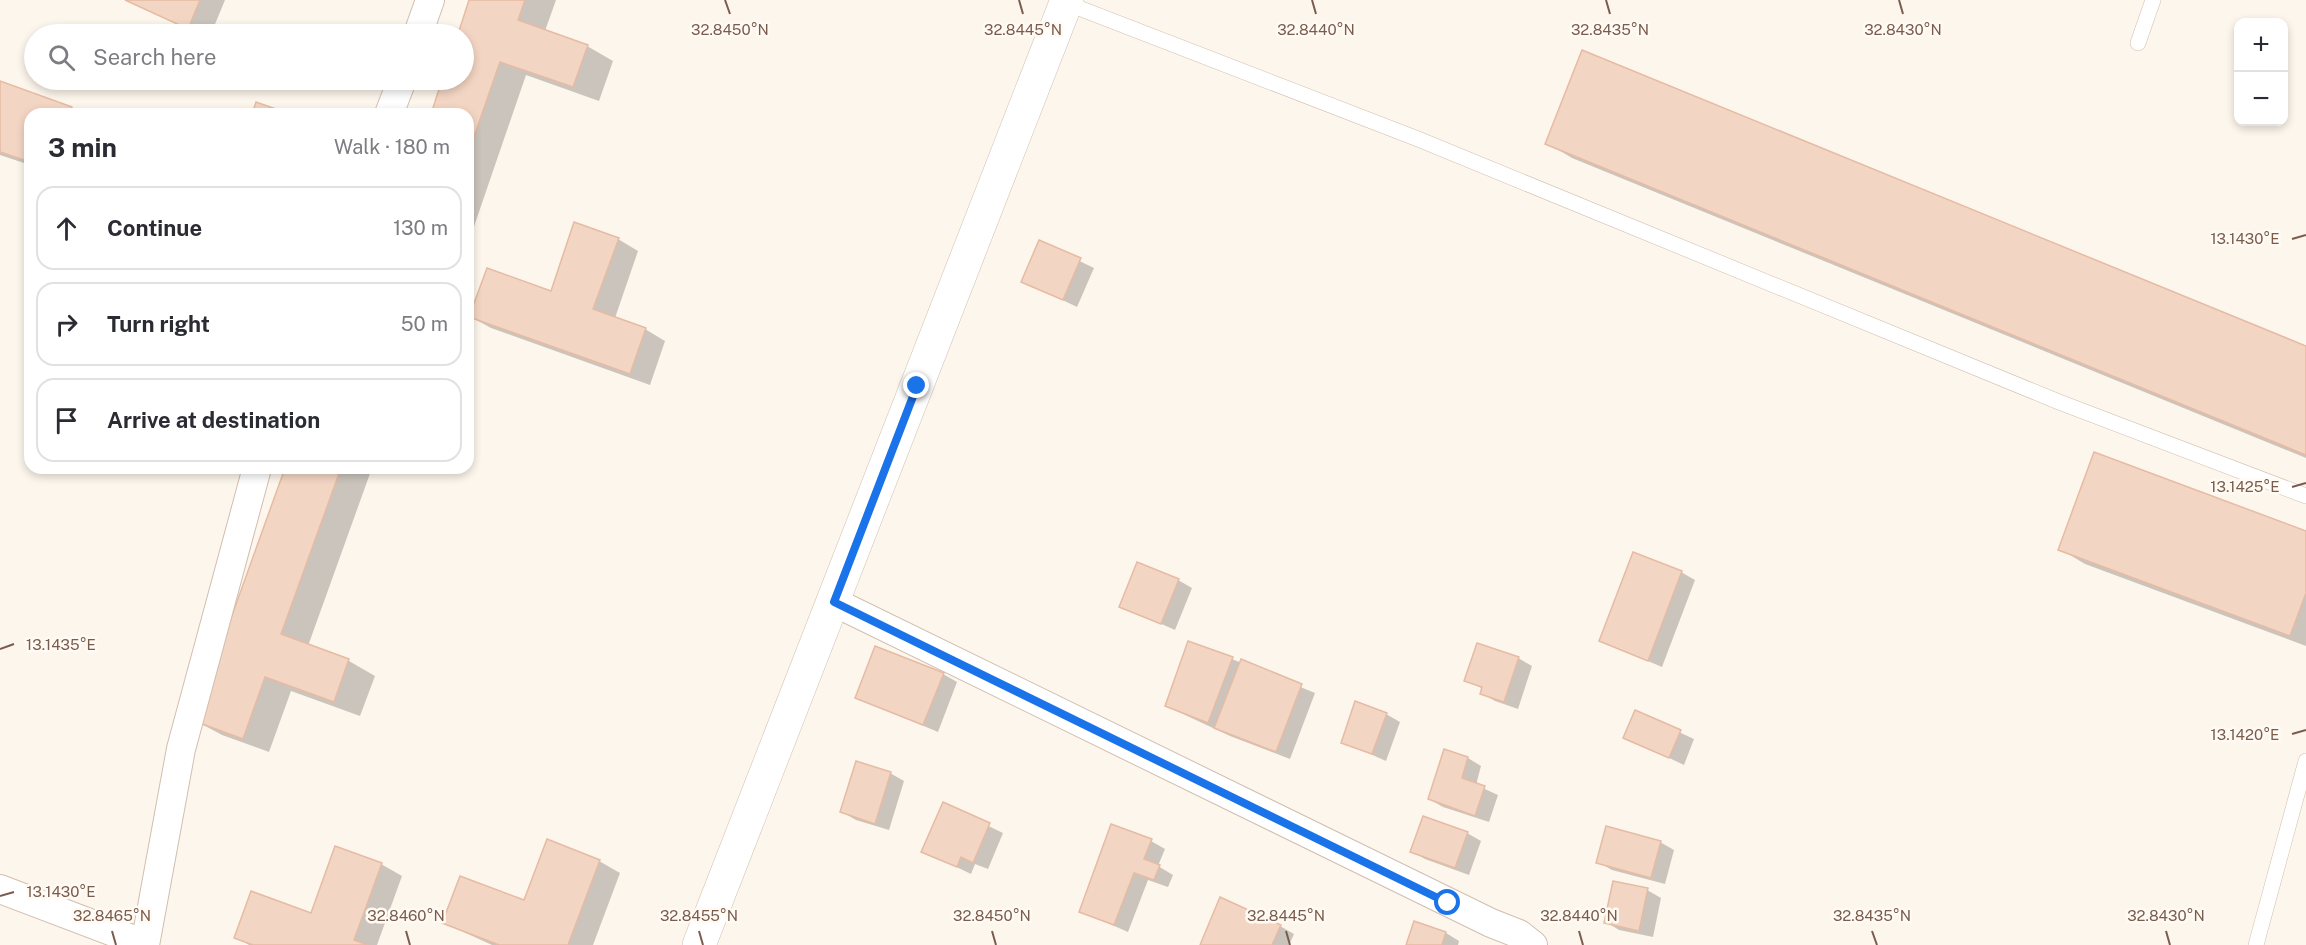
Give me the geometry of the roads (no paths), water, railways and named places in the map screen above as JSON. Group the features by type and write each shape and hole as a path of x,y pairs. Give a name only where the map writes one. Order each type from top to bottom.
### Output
{"street":[{"path":"422,24 430,0"},
{"path":"699,945 1066,2"},
{"path":"391,108 398,90"},
{"path":"0,889 145,944 180,749 255,474"},
{"path":"834,602 1491,923 1519,934 1533,945"}],"lane":[{"path":"2138,42 2153,0"},
{"path":"1066,2 1418,139 2059,402 2306,496"},
{"path":"2256,945 2306,761"}]}
